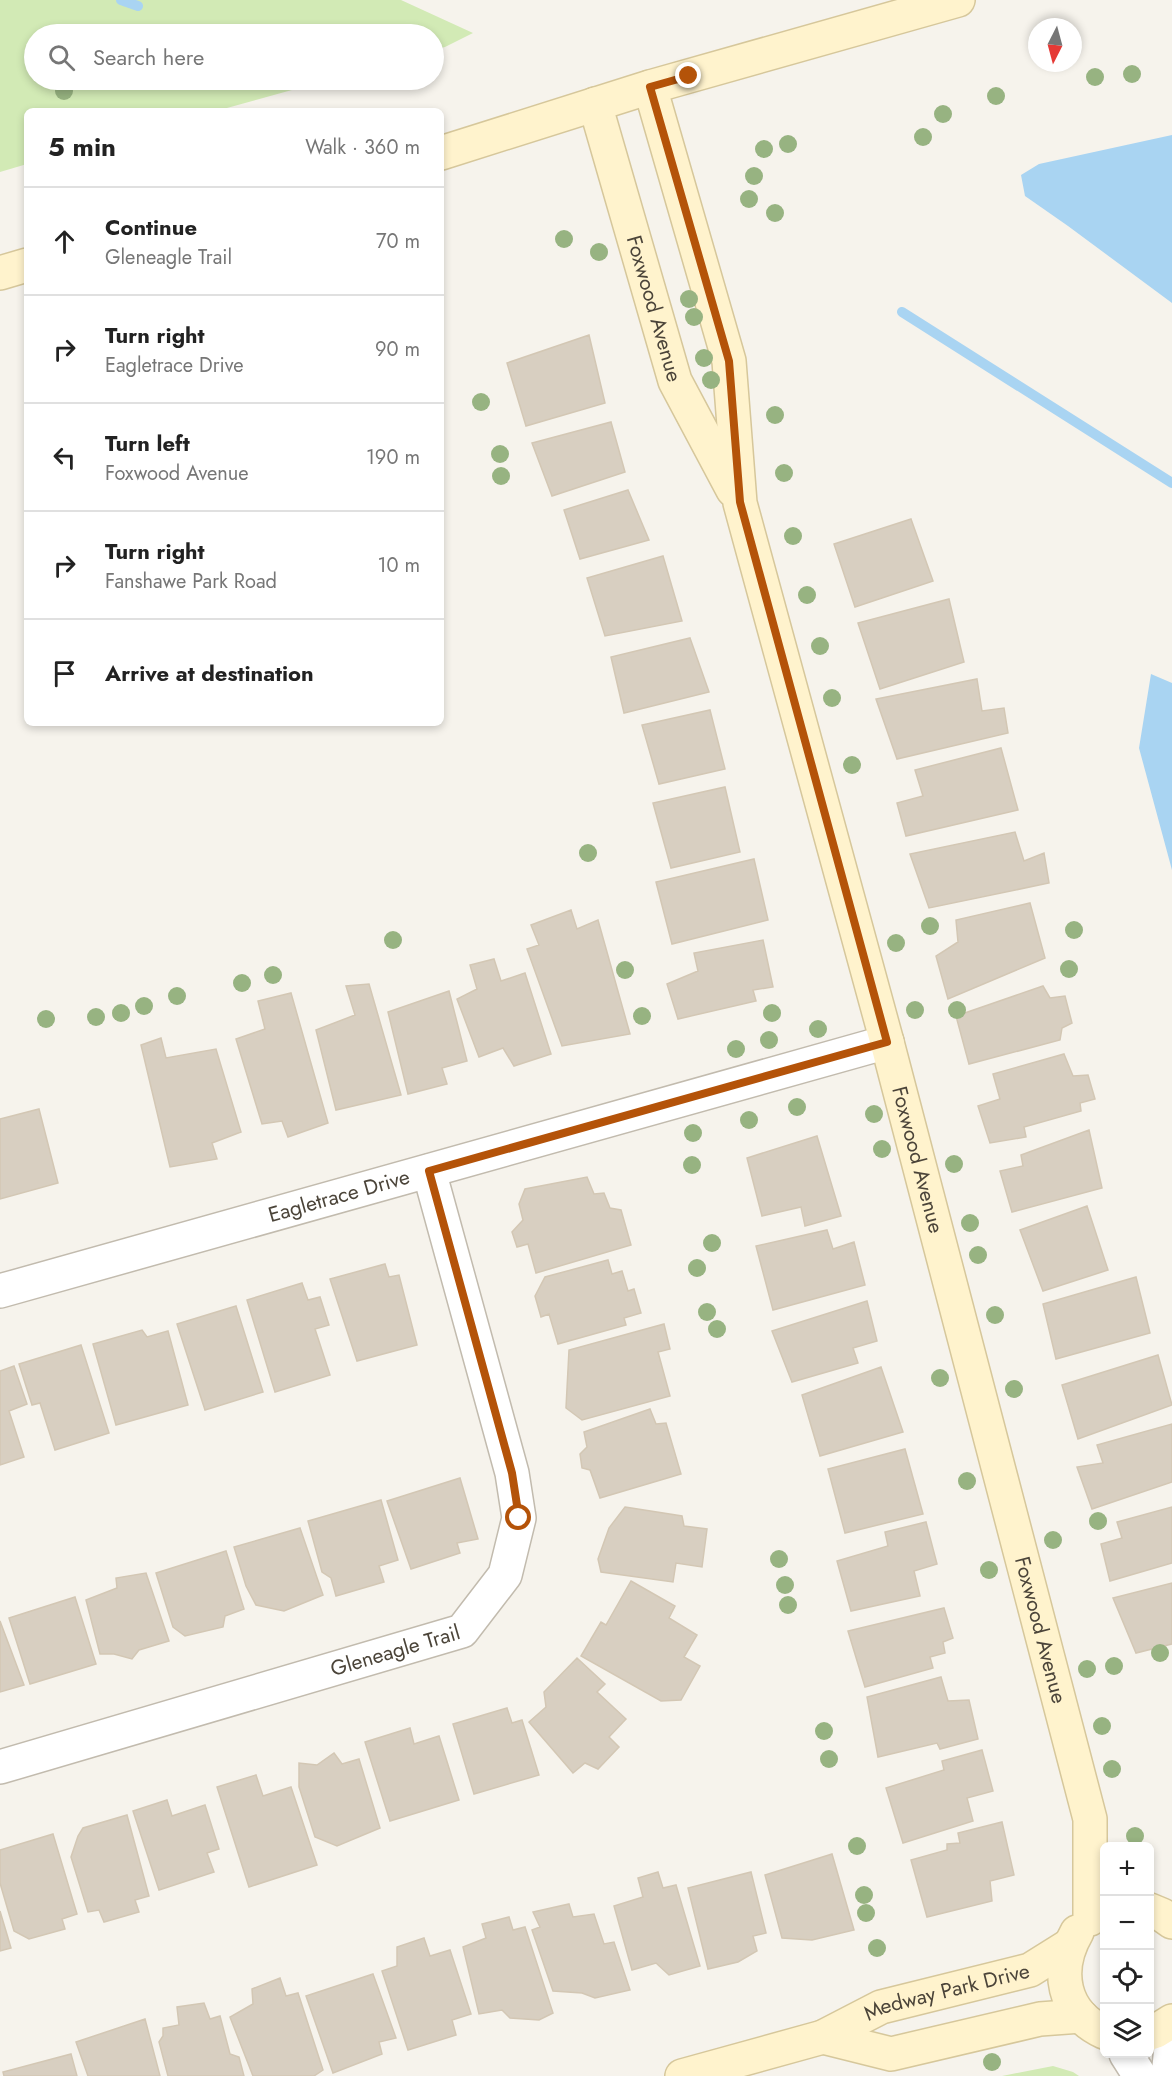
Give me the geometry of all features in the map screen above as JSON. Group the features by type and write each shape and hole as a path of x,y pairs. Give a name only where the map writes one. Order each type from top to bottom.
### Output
{"street":[{"path":"445,152 650,87 958,0"},
{"name":"Foxwood Avenue","path":"650,87 729,361 740,502 887,1042 1090,1819 1097,1916"},
{"name":"Foxwood Avenue","path":"595,104 675,381 740,502"},
{"path":"0,273 24,266"},
{"name":"Eagletrace Drive","path":"0,1291 887,1042"},
{"name":"Gleneagle Trail","path":"0,1767 462,1631 505,1575 519,1518 512,1473 429,1171"},
{"name":"Foxwood Avenue","path":"1090,1819 1104,1842"},
{"path":"1154,1912 1172,1922"},
{"path":"1093,2024 1071,2000 1065,1982 1064,1964 1070,1945 1078,1931 1097,1916"},
{"name":"Medway Park Drive","path":"682,2076 823,2037 880,2007 1030,1970 1070,1945"},
{"name":"Medway Park Drive","path":"823,2037 891,2054 1040,2019 1093,2024"},
{"path":"1154,2032 1172,2021"},
{"path":"1168,2076 1172,2038"},
{"path":"1129,2058 1140,2076"}],"green space":[{"path":"0,0 401,0 473,33 444,47 444,24 24,24 24,90 292,90 227,108 24,108 24,165 0,172"},
{"path":"1053,2066 1079,2076 1002,2076"}],"water":[{"path":"1172,135 1172,303 1025,196 1021,175 1039,164"},
{"path":"1151,674 1172,683 1172,870 1139,748"}],"building":[{"path":"589,335 605,403 526,426 507,363"},
{"path":"611,422 625,472 552,496 532,443"},
{"path":"628,490 649,540 580,559 564,510"},
{"path":"911,519 933,581 855,607 834,544"},
{"path":"663,556 682,621 605,636 587,578"},
{"path":"949,599 964,662 880,689 858,623"},
{"path":"690,638 709,692 624,713 611,657"},
{"path":"977,679 982,711 1004,708 1008,733 897,759 876,699"},
{"path":"710,710 725,769 659,784 642,725"},
{"path":"1001,748 1018,810 906,836 897,803 923,796 915,770"},
{"path":"725,787 740,852 671,868 653,803"},
{"path":"1015,832 1024,861 1044,853 1049,883 929,908 910,854"},
{"path":"754,859 768,920 672,944 656,882"},
{"path":"1030,903 1045,958 948,999 936,956 958,942 956,920"},
{"path":"571,910 577,929 598,920 630,1034 562,1046 527,949 539,945 531,925"},
{"path":"763,940 773,987 753,990 756,1001 678,1019 667,984 698,971 694,953"},
{"path":"494,959 501,981 525,973 551,1054 514,1066 503,1048 479,1057 457,999 477,989 470,965"},
{"path":"369,984 401,1095 336,1110 316,1030 355,1015 346,986"},
{"path":"1043,986 1050,998 1065,996 1072,1023 1062,1028 1060,1040 969,1064 956,1016"},
{"path":"449,991 467,1061 442,1068 447,1084 408,1094 388,1012"},
{"path":"291,993 328,1123 288,1137 282,1121 262,1124 236,1039 265,1029 258,1001"},
{"path":"161,1038 166,1058 216,1049 241,1132 212,1143 217,1159 170,1167 141,1045"},
{"path":"1064,1054 1073,1076 1088,1075 1095,1099 1080,1103 1081,1111 1024,1127 1026,1137 990,1143 978,1106 1000,1099 993,1074"},
{"path":"39,1109 58,1183 0,1199 0,1119"},
{"path":"1089,1130 1102,1188 1012,1212 1000,1171 1023,1166 1021,1155"},
{"path":"817,1136 841,1216 805,1226 801,1207 762,1216 747,1158"},
{"path":"587,1177 594,1194 604,1193 610,1208 621,1210 631,1245 536,1273 528,1244 517,1247 512,1232 523,1220 519,1204 525,1189"},
{"path":"1087,1206 1108,1270 1043,1291 1020,1230"},
{"path":"827,1230 833,1249 854,1242 865,1285 773,1310 756,1246"},
{"path":"608,1260 612,1274 622,1271 628,1291 634,1289 641,1313 624,1318 626,1325 558,1344 549,1314 541,1317 535,1296 545,1277"},
{"path":"385,1264 389,1277 399,1275 417,1345 357,1361 330,1279"},
{"path":"1136,1277 1150,1333 1056,1359 1043,1304"},
{"path":"302,1283 308,1300 320,1297 329,1325 315,1329 330,1375 275,1392 247,1300"},
{"path":"867,1301 877,1341 853,1348 858,1363 792,1382 772,1331"},
{"path":"236,1306 263,1392 205,1410 177,1324"},
{"path":"664,1324 670,1349 658,1352 670,1396 582,1420 566,1408 569,1350"},
{"path":"142,1330 147,1337 168,1331 188,1405 116,1425 93,1344"},
{"path":"81,1345 109,1433 55,1450 40,1403 32,1405 19,1364"},
{"path":"1158,1355 1172,1405 1078,1439 1062,1385"},
{"path":"14,1366 27,1404 9,1411 24,1457 0,1465 0,1371"},
{"path":"881,1367 903,1432 820,1456 802,1395"},
{"path":"650,1409 656,1424 666,1423 681,1474 600,1498 590,1470 582,1468 580,1454 587,1447 584,1432"},
{"path":"1172,1424 1172,1482 1092,1509 1077,1467 1103,1463 1097,1445"},
{"path":"905,1449 923,1514 845,1533 828,1469"},
{"path":"460,1478 478,1539 457,1543 460,1553 411,1569 387,1501"},
{"path":"381,1500 398,1560 379,1566 384,1582 336,1596 331,1578 322,1572 308,1521"},
{"path":"625,1507 682,1516 684,1526 707,1529 702,1567 676,1563 673,1582 601,1572 598,1559 609,1528"},
{"path":"1172,1507 1172,1563 1110,1581 1101,1544 1122,1538 1117,1522"},
{"path":"926,1522 937,1564 914,1571 920,1596 851,1611 837,1561 888,1546 885,1532"},
{"path":"300,1528 323,1595 284,1611 256,1605 246,1586 234,1547"},
{"path":"226,1551 244,1609 225,1616 223,1627 185,1636 173,1627 156,1573"},
{"path":"146,1573 169,1641 139,1650 132,1659 114,1654 100,1654 86,1600 117,1588 116,1578"},
{"path":"631,1581 675,1606 669,1618 697,1635 684,1657 700,1666 681,1700 661,1701 581,1656 601,1622 606,1625"},
{"path":"1172,1583 1172,1644 1136,1653 1113,1598"},
{"path":"75,1597 96,1664 30,1684 9,1618"},
{"path":"944,1608 953,1638 943,1642 945,1653 930,1657 933,1668 865,1687 848,1631"},
{"path":"0,1621 24,1685 0,1692"},
{"path":"577,1658 605,1684 597,1692 626,1719 609,1737 619,1747 598,1769 585,1763 573,1773 529,1722 546,1707 544,1692"},
{"path":"941,1677 948,1701 969,1700 978,1739 940,1749 937,1743 878,1757 867,1697"},
{"path":"507,1708 512,1723 522,1720 539,1775 474,1794 453,1724"},
{"path":"410,1728 414,1744 439,1736 459,1800 390,1821 365,1742"},
{"path":"982,1750 993,1791 967,1798 973,1821 903,1843 886,1788 944,1770 942,1761"},
{"path":"334,1753 342,1764 359,1759 380,1828 337,1846 315,1837 299,1787 299,1763 317,1765"},
{"path":"256,1775 263,1796 291,1787 317,1865 249,1887 217,1787"},
{"path":"167,1800 172,1816 205,1805 219,1849 207,1853 214,1872 159,1890 133,1811"},
{"path":"127,1815 149,1896 135,1900 139,1912 104,1922 99,1910 88,1912 71,1857 83,1828"},
{"path":"1002,1822 1014,1875 990,1881 992,1901 927,1917 911,1860 947,1850 947,1844 960,1843 958,1833"},
{"path":"53,1834 77,1914 62,1919 65,1929 29,1939 14,1931 0,1883 0,1850"},
{"path":"832,1854 854,1930 812,1940 782,1938 765,1875"},
{"path":"658,1872 663,1888 676,1885 700,1966 669,1975 656,1963 632,1970 614,1906 643,1897 638,1878"},
{"path":"751,1872 766,1933 753,1936 757,1951 738,1962 708,1969 688,1888"},
{"path":"569,1904 573,1917 594,1914 604,1944 614,1942 630,1990 595,1998 582,1993 553,1991 532,1930 540,1927 533,1912"},
{"path":"0,1911 11,1948 0,1951"},
{"path":"509,1917 513,1930 525,1927 553,2013 539,2020 510,2018 502,2010 479,2014 463,1947 486,1938 482,1924"},
{"path":"424,1938 430,1956 450,1950 471,2014 452,2020 456,2035 408,2050 382,1971 397,1966 397,1947"},
{"path":"373,1974 396,2038 379,2042 382,2054 333,2073 306,1996"},
{"path":"280,1978 286,1996 298,1993 323,2070 314,2076 253,2076 230,2017 253,2004 252,1989"},
{"path":"204,2003 210,2019 220,2016 230,2054 239,2057 244,2076 168,2076 159,2042 163,2036 163,2028 179,2025 177,2007"},
{"path":"145,2019 160,2076 88,2076 76,2042"},
{"path":"71,2054 77,2076 4,2076 3,2072"}],"waterway":[{"path":"121,0 138,6"},
{"path":"902,312 1172,483"}],"route":[{"path":"519,1518 512,1473 429,1171 887,1042 740,502 729,361 650,87 689,76"}]}
